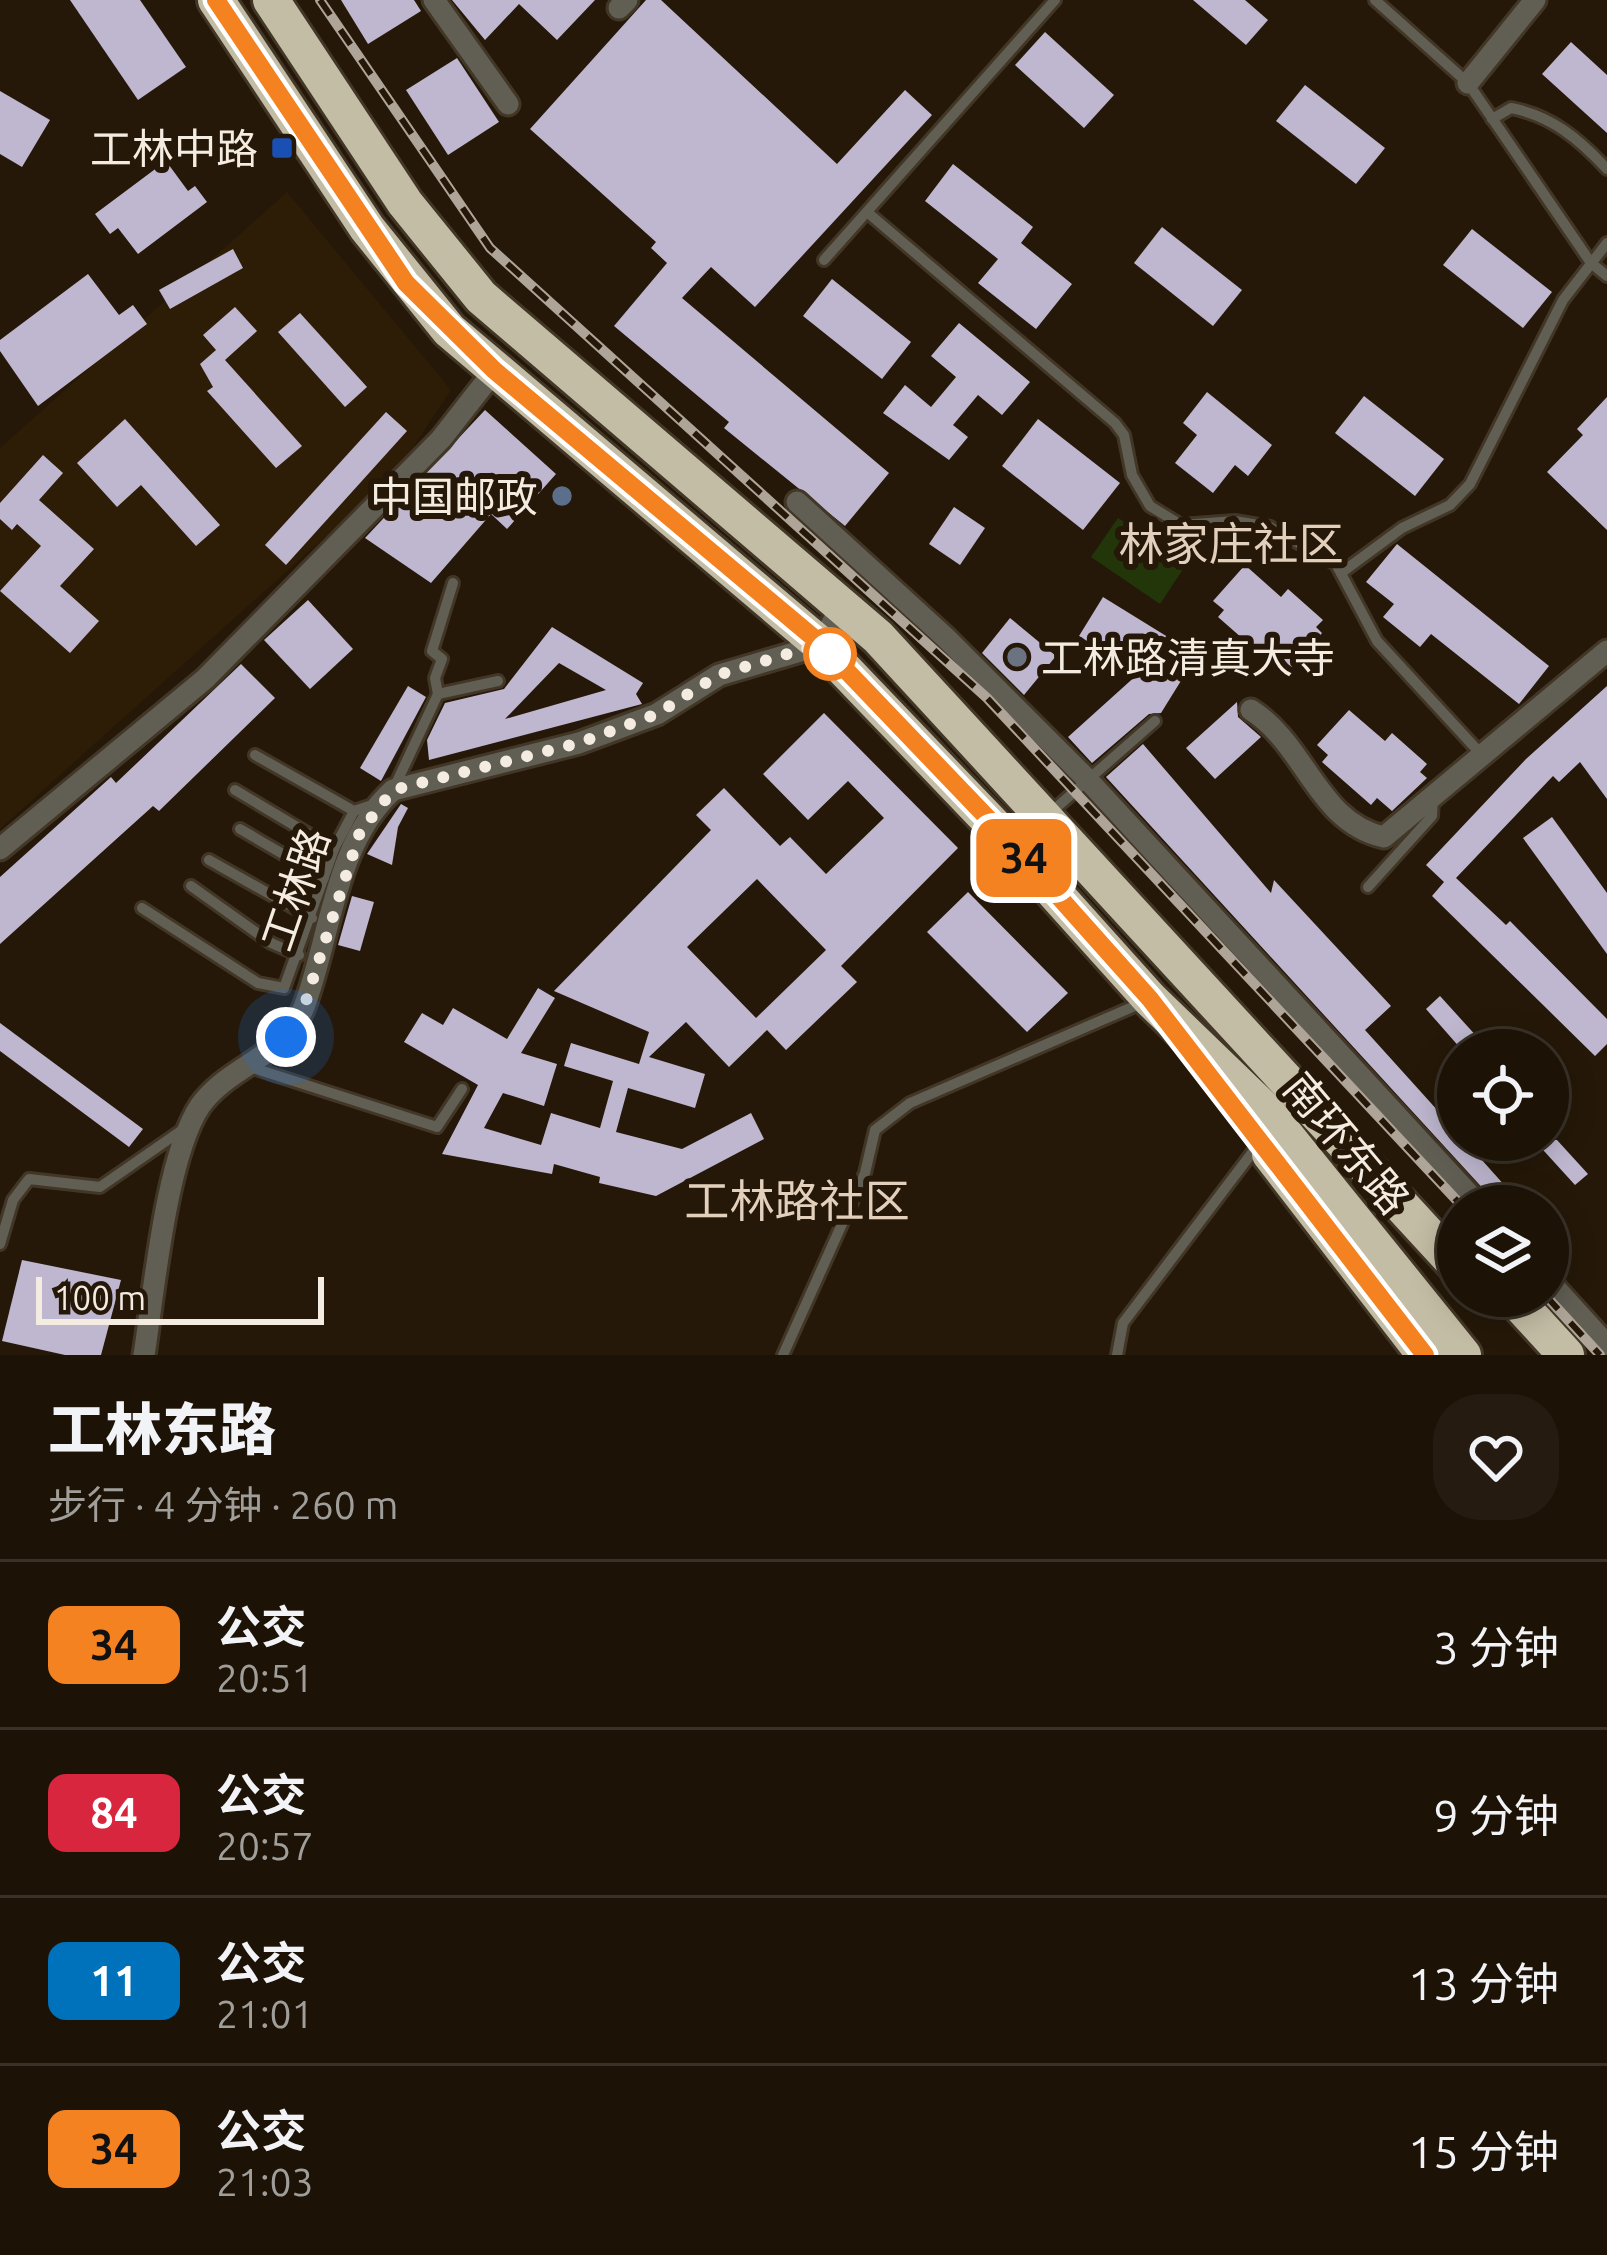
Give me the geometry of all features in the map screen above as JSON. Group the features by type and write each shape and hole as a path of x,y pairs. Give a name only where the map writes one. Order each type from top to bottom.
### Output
{"highway":[{"path":"216,0 406,283 494,370 821,644 1001,832 1150,999 1425,1355"},
{"path":"271,0 405,202 481,297 842,604 1046,816 1334,1128 1409,1183 1437,1214"},
{"name":"南环东路","path":"1150,999 1267,1112 1463,1355"},
{"name":"南环东路","path":"1334,1128 1437,1243"},
{"path":"1510,1317 1550,1349"},
{"path":"1527,1317 1550,1349"}],"street":[{"path":"434,0 508,104"},
{"path":"1468,83 1535,0"},
{"path":"0,849 205,679 441,439 494,370"},
{"path":"797,502 946,638 1087,779 1461,1185"},
{"path":"386,796 579,743 657,714 718,675 821,644 842,604"},
{"path":"1250,710 1278,728 1324,798 1365,833 1384,837 1607,651"},
{"name":"工林路","path":"144,1355 168,1215 192,1122 207,1098 250,1067 296,1023 349,857 386,796"},
{"path":"1569,1302 1607,1345"},
{"path":"1550,1349 1577,1311"}],"lane":[{"path":"824,260 1054,0"},
{"path":"1375,0 1468,83 1591,263 1607,276"},
{"path":"1492,119 1511,107 1534,112 1560,126 1607,169"},
{"path":"867,212 1115,423 1124,435 1132,475 1150,506 1181,525 1235,521 1270,527 1336,564 1377,641 1481,754"},
{"path":"1341,573 1402,528 1450,505 1470,484 1563,300 1607,243"},
{"path":"142,908 258,983 284,988 334,849 354,811 386,796 438,694 435,678 442,659 432,651 453,583"},
{"path":"438,694 498,680"},
{"path":"1046,816 1155,721"},
{"path":"255,755 354,811"},
{"path":"235,790 334,849"},
{"path":"1368,887 1432,816 1433,800"},
{"path":"240,829 324,878"},
{"path":"209,860 312,918"},
{"path":"191,886 271,943 299,955"},
{"path":"782,1355 865,1173 875,1130 910,1103 1150,999"},
{"path":"250,1067 437,1127 462,1089"},
{"path":"0,1244 13,1200 29,1179 100,1187 192,1122"},
{"path":"1118,1355 1123,1323 1260,1142"}],"shaded area":[{"path":"287,192 451,390 396,473 0,829 0,448"}],"green space":[{"path":"1118,518 1187,563 1160,604 1091,557"}],"building":[{"path":"70,0 140,0 186,67 138,100"},
{"path":"341,0 414,0 421,11 368,44"},
{"path":"452,0 595,0 557,40 519,4 485,40"},
{"path":"646,0 661,0 837,164 905,90 932,115 755,307 711,267 682,298 889,473 845,526 724,428 729,422 614,326 667,263 651,248 656,242 530,129"},
{"path":"1193,0 1245,0 1268,20 1246,45"},
{"path":"1045,32 1114,95 1084,128 1015,65"},
{"path":"1571,42 1607,75 1607,133 1542,74"},
{"path":"457,58 499,122 448,155 406,90"},
{"path":"1305,85 1385,148 1356,184 1276,121"},
{"path":"0,91 50,120 22,167 0,154"},
{"path":"166,161 188,191 195,186 207,202 138,254 118,228 110,234 95,214"},
{"path":"953,164 1033,227 1021,243 1072,284 1036,329 978,283 998,259 925,201"},
{"path":"1162,227 1242,290 1213,326 1134,263"},
{"path":"1472,229 1552,292 1523,328 1443,265"},
{"path":"233,249 243,268 170,309 159,290"},
{"path":"88,274 119,315 133,305 147,324 38,406 0,351 0,340"},
{"path":"832,279 911,342 882,379 803,316"},
{"path":"235,307 257,331 225,360 302,446 276,468 207,391 213,387 200,364 216,350 203,335"},
{"path":"300,313 367,387 345,407 278,332"},
{"path":"959,323 1030,382 1002,415 978,395 953,425 968,437 949,460 883,413 905,385 931,407 956,377 931,356"},
{"path":"1207,392 1272,445 1248,476 1235,465 1213,493 1175,463 1197,435 1183,423"},
{"path":"1364,396 1444,459 1415,496 1335,433"},
{"path":"1607,397 1607,530 1547,472 1583,435 1577,429"},
{"path":"485,410 556,474 507,529 491,514 431,583 365,538"},
{"path":"386,412 407,431 286,565 265,545"},
{"path":"125,419 220,525 196,546 141,485 117,507 77,463"},
{"path":"1038,419 1120,483 1083,530 1002,466"},
{"path":"43,455 63,473 39,500 94,549 60,586 99,621 70,653 0,591 41,546 17,524 12,530 0,519 0,503"},
{"path":"954,507 985,528 960,565 929,544"},
{"path":"1397,544 1549,666 1519,704 1431,634 1420,647 1383,617 1394,604 1366,582"},
{"path":"1245,565 1281,597 1288,589 1323,620 1316,627 1322,633 1291,669 1273,653 1267,660 1218,617 1224,610 1213,601"},
{"path":"1103,597 1197,655 1161,713 1149,714 1092,763 1068,737 1139,673 1079,636"},
{"path":"308,600 353,649 310,689 264,640"},
{"name":"工林路清真大寺","path":"1010,618 1056,656 1024,695 982,653"},
{"path":"552,627 643,683 636,694 642,704 429,760 427,740 445,703 504,689","holes":["559,663 606,690 505,719"]},
{"path":"241,664 275,698 159,811 153,806 0,944 0,877 111,777 116,783"},
{"path":"408,686 426,697 381,781 360,768"},
{"path":"1607,686 1607,799 1580,762 1559,782 1553,776 1456,878 1506,925 1510,921 1607,1019 1607,1044 1595,1056 1432,896 1444,882 1426,865 1526,759"},
{"path":"1237,702 1238,717 1261,737 1215,779 1186,748"},
{"path":"1349,710 1385,741 1392,733 1427,764 1420,772 1427,778 1392,811 1377,798 1371,805 1322,762 1328,755 1317,745"},
{"path":"824,713 958,848 841,966 857,982 786,1050 767,1030 729,1067 686,1022 649,1057 705,1074 695,1108 628,1088 616,1132 682,1149 751,1113 764,1139 656,1196 599,1183 600,1177 554,1164 552,1174 442,1154 478,1085 404,1042 422,1013 443,1025 453,1008 507,1039 538,988 555,998 521,1053 557,1064 544,1106 503,1093 484,1128 541,1145 551,1113 600,1128 613,1081 564,1066 571,1043 639,1064 649,1032 554,991 711,830 696,815 724,788 780,846 790,837 826,874 884,818 848,781 808,820 763,774","holes":["757,879 826,950 756,1018 687,947"]},
{"path":"1143,744 1271,893 1274,880 1391,1006 1365,1030 1437,1110 1437,1138 1106,777"},
{"path":"401,804 408,808 398,827 392,865 367,854"},
{"path":"1552,817 1607,893 1607,954 1523,838"},
{"path":"968,892 1068,993 1027,1032 927,932"},
{"path":"352,896 374,902 360,951 338,945"},
{"path":"1440,996 1470,1029 1444,1029 1426,1009"},
{"path":"0,1023 143,1129 129,1147 0,1051"},
{"path":"1569,1153 1588,1174 1575,1185 1553,1161 1569,1161"},
{"path":"1458,1161 1483,1161 1504,1185 1480,1185"},
{"path":"22,1260 121,1280 101,1355 65,1355 2,1341"}],"railway":[{"path":"320,0 490,248 987,698 1442,1185"},
{"path":"1565,1317 1600,1355"}],"bus line":[{"name":"34","path":"216,0 406,283 494,370 821,644 1001,832 1150,999 1425,1355"}],"place":[{"name":"工林中路","path":"282,148"},
{"name":"中国邮政","path":"562,496"},
{"name":"工林路清真大寺","path":"1017,657"}],"district":[{"name":"林家庄社区","path":"1231,543"},
{"name":"工林路社区","path":"797,1200"}],"route":[{"path":"286,1037 304,1007 349,857 370,815 393,790 449,780 579,743 657,714 718,675 821,644 830,654"}]}
